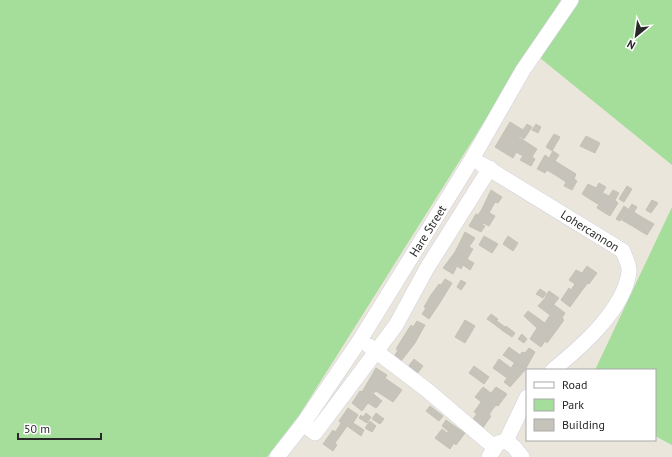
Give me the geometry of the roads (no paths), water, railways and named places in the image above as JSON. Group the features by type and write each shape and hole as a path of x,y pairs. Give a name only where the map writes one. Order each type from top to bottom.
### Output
{"street":[{"name":"Hare Street","path":"277,457 303,424 360,340 472,159 523,70 571,0"},
{"name":"Lohercannon","path":"472,159 490,168 623,251 630,270 622,293 608,316 588,340 554,369"},
{"path":"303,424 315,433 396,325 427,268 490,168"},
{"path":"435,218 452,228"},
{"path":"360,340 427,390 496,448 514,447 522,457"},
{"path":"496,448 526,399"}]}
